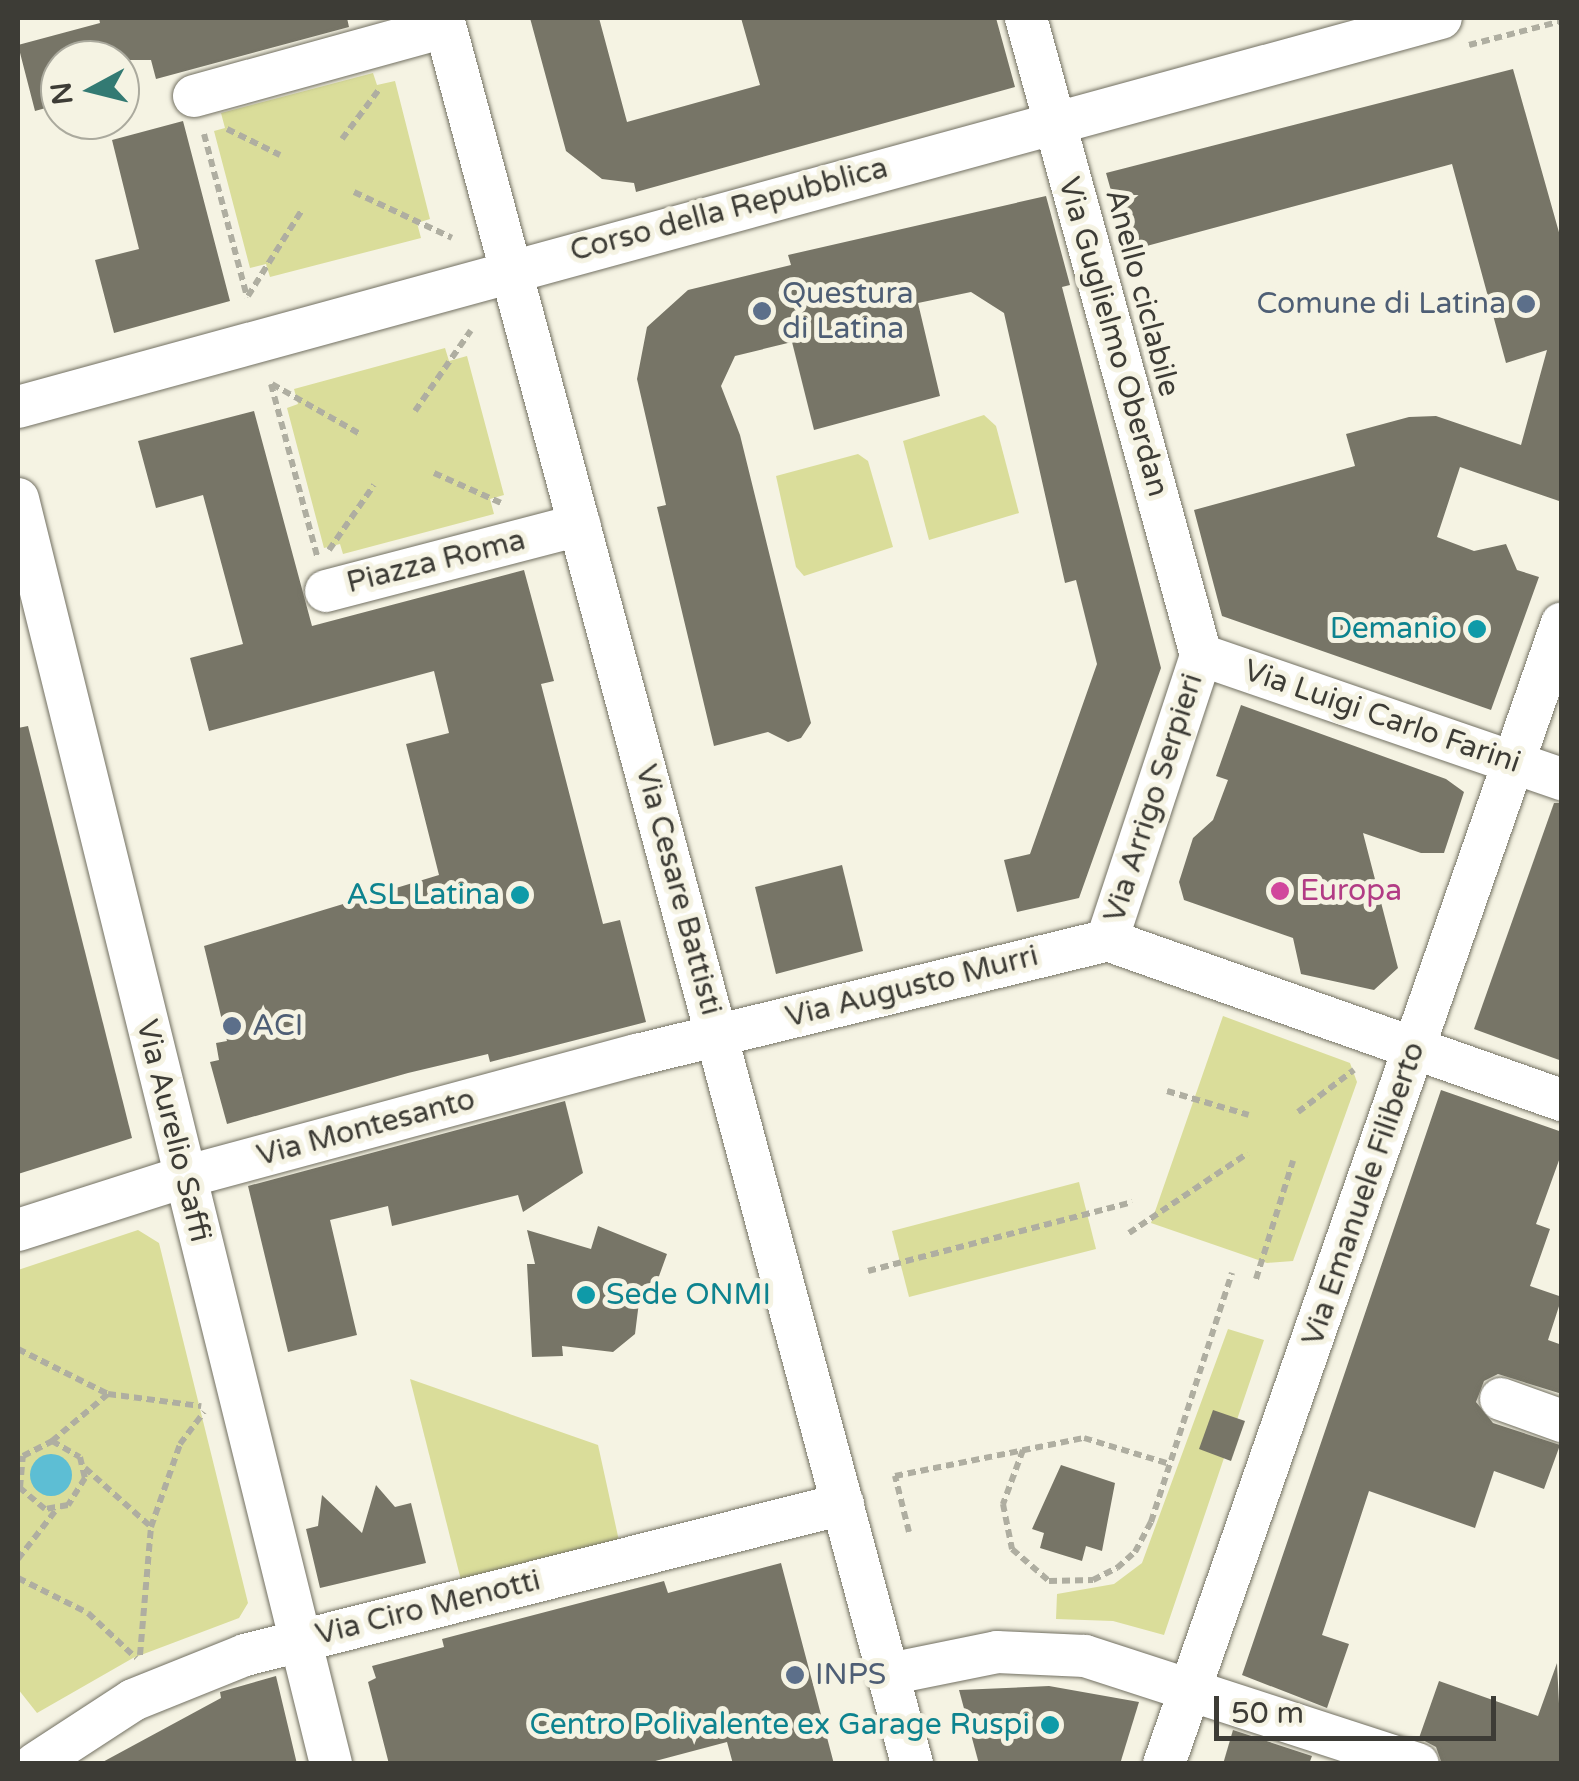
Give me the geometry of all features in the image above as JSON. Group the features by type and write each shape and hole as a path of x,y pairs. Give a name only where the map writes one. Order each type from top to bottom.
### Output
{"street":[{"name":"Via Guglielmo Oberdan","path":"1026,18 1201,655"},
{"path":"196,105 444,22"},
{"name":"Via Cesare Battisti","path":"444,22 912,1764"},
{"name":"Corso della Repubblica","path":"18,406 1054,122 1450,33"},
{"name":"Via Aurelio Saffi","path":"18,499 331,1764"},
{"name":"Piazza Roma","path":"322,578 580,525"},
{"name":"Via Emanuele Filiberto","path":"1164,1764 1562,623"},
{"name":"Via Luigi Carlo Farini","path":"1201,655 1562,779"},
{"name":"Via Arrigo Serpieri","path":"1107,940 1201,655"},
{"path":"1107,940 1562,1100"},
{"name":"Via Augusto Murri","path":"717,1035 1107,940"},
{"name":"Via Montesanto","path":"18,1230 184,1177 717,1035"},
{"path":"1500,1400 1562,1421"},
{"name":"Via Ciro Menotti","path":"34,1764 133,1700 204,1669 300,1640 843,1504"},
{"path":"889,1674 998,1652 1085,1656 1190,1686 1418,1764"}],"path":[{"path":"1450,33 1562,21"},
{"path":"342,138 384,83"},
{"path":"196,105 280,155"},
{"path":"196,105 248,297 302,210"},
{"path":"354,192 452,238"},
{"path":"415,411 471,330"},
{"name":"Piazza Roma","path":"322,578 271,384 360,434"},
{"path":"434,473 516,510"},
{"path":"322,578 374,485"},
{"path":"1298,1112 1354,1070"},
{"path":"1168,1092 1249,1115"},
{"path":"1129,1234 1248,1152"},
{"path":"1256,1279 1292,1161"},
{"path":"868,1271 1132,1202"},
{"path":"1023,1450 1007,1483 1004,1529 1030,1570 1071,1583 1093,1580 1135,1552 1170,1464 1232,1273"},
{"path":"18,1349 108,1394 155,1405 208,1407 180,1444 151,1526 140,1662 88,1613 18,1578"},
{"path":"57,1509 34,1505 18,1477 24,1456 52,1442 108,1394"},
{"path":"909,1532 895,1476 1084,1438 1170,1464"},
{"path":"52,1442 73,1449 84,1467 151,1526"},
{"path":"18,1559 57,1509 77,1498 84,1467"}],"green space":[{"path":"373,73 377,85 395,81 430,219 417,223 421,238 270,277 266,264 250,268 214,131 225,128 221,113"},
{"path":"445,348 449,361 467,356 504,495 490,499 494,514 343,554 340,544 324,548 287,408 298,404 294,389"},
{"path":"984,415 996,426 1019,513 929,540 903,441"},
{"path":"858,454 868,461 893,547 804,576 796,567 776,476"},
{"path":"1223,1016 1350,1063 1357,1082 1293,1261 1267,1263 1151,1223"},
{"path":"1079,1182 1096,1249 909,1297 892,1231"},
{"path":"138,1230 159,1243 248,1603 239,1618 133,1658 37,1713 18,1689 18,1270"},
{"path":"1228,1329 1264,1340 1164,1635 1113,1621 1056,1619 1057,1594 1114,1584 1142,1563"},
{"path":"410,1379 598,1445 619,1541 461,1580"}],"water":[{"path":"51,1454 66,1460 72,1475 66,1490 51,1496 36,1490 30,1475 36,1460"}],"building":[{"path":"99,18 347,18 349,27 156,79 151,60 140,60 140,40 40,40 40,110 35,111 18,45 100,23"},
{"path":"530,18 599,18 627,122 760,85 741,18 996,18 1015,87 636,192 634,183 602,179 566,151"},
{"path":"1513,69 1562,243 1562,502 1460,467 1437,537 1474,551 1506,544 1517,570 1539,577 1491,710 1222,616 1194,510 1355,466 1346,434 1409,417 1436,416 1521,445 1547,350 1506,363 1452,164 1128,251 1106,173"},
{"path":"183,121 230,301 114,333 95,260 139,249 112,140 140,140 140,133"},
{"path":"1046,196 1070,285 1062,287 1161,668 1079,898 1017,912 1004,860 1030,854 1097,664 1076,580 1065,583 1004,313 971,292 918,303 940,396 814,430 792,342 735,356 721,386 740,435 811,723 801,738 788,742 768,732 714,746 657,507 666,505 637,379 647,327 688,290 791,265 788,255"},
{"path":"254,411 312,626 524,570 554,681 541,684 603,924 620,920 646,1022 490,1062 488,1054 408,1073 227,1124 210,1062 219,1060 216,1043 227,1041 204,946 439,875 406,744 449,733 434,671 209,731 190,658 243,644 203,495 156,508 138,441"},
{"path":"1241,705 1446,779 1464,792 1444,853 1421,853 1363,833 1398,968 1374,990 1301,974 1293,938 1184,900 1179,882 1193,838 1213,820 1228,780 1216,776"},
{"path":"28,726 132,1138 18,1174 18,728"},
{"path":"1554,803 1562,803 1562,1061 1474,1029"},
{"path":"842,865 863,951 776,974 755,887"},
{"path":"1441,1090 1562,1132 1562,1152 1536,1224 1550,1229 1530,1286 1562,1297 1548,1340 1562,1345 1562,1394 1498,1374 1484,1381 1476,1402 1493,1423 1560,1445 1544,1489 1494,1471 1475,1528 1369,1491 1322,1635 1349,1644 1327,1708 1242,1675"},
{"path":"565,1101 583,1173 523,1212 518,1195 392,1226 388,1206 330,1220 357,1335 288,1352 248,1186"},
{"name":"Sede ONMI","path":"598,1226 667,1254 654,1290 641,1286 635,1334 613,1352 562,1346 563,1356 532,1357 527,1264 535,1264 527,1230 591,1249"},
{"path":"1213,1410 1245,1421 1231,1461 1199,1449"},
{"path":"1061,1465 1115,1483 1102,1551 1086,1546 1082,1561 1040,1548 1044,1533 1032,1529"},
{"path":"376,1485 395,1507 411,1503 426,1563 320,1588 306,1529 318,1526 322,1495 362,1533"},
{"path":"781,1563 834,1764 733,1764 727,1742 644,1764 389,1764 368,1682 376,1678 372,1666 444,1647 442,1639 664,1581 668,1593"},
{"path":"1557,1663 1562,1764 1442,1764 1436,1747 1419,1738 1439,1681 1538,1716"},
{"path":"276,1676 297,1764 99,1764 221,1698 220,1692"},
{"name":"Centro Polivalente ex Garage Ruspi","path":"1049,1686 1139,1702 1120,1764 979,1764 959,1690"},
{"path":"1233,1730 1312,1756 1309,1764 1223,1764"}],"place":[{"name":"Comune di Latina","path":"1526,304"},
{"name":"Questura di Latina","path":"762,311"},
{"name":"Demanio","path":"1477,629"},
{"name":"Europa","path":"1280,891"},
{"name":"ASL Latina","path":"520,895"},
{"name":"ACI","path":"232,1026"},
{"name":"Sede ONMI","path":"586,1295"},
{"name":"INPS","path":"795,1675"},
{"name":"Centro Polivalente ex Garage Ruspi","path":"1050,1725"}]}
